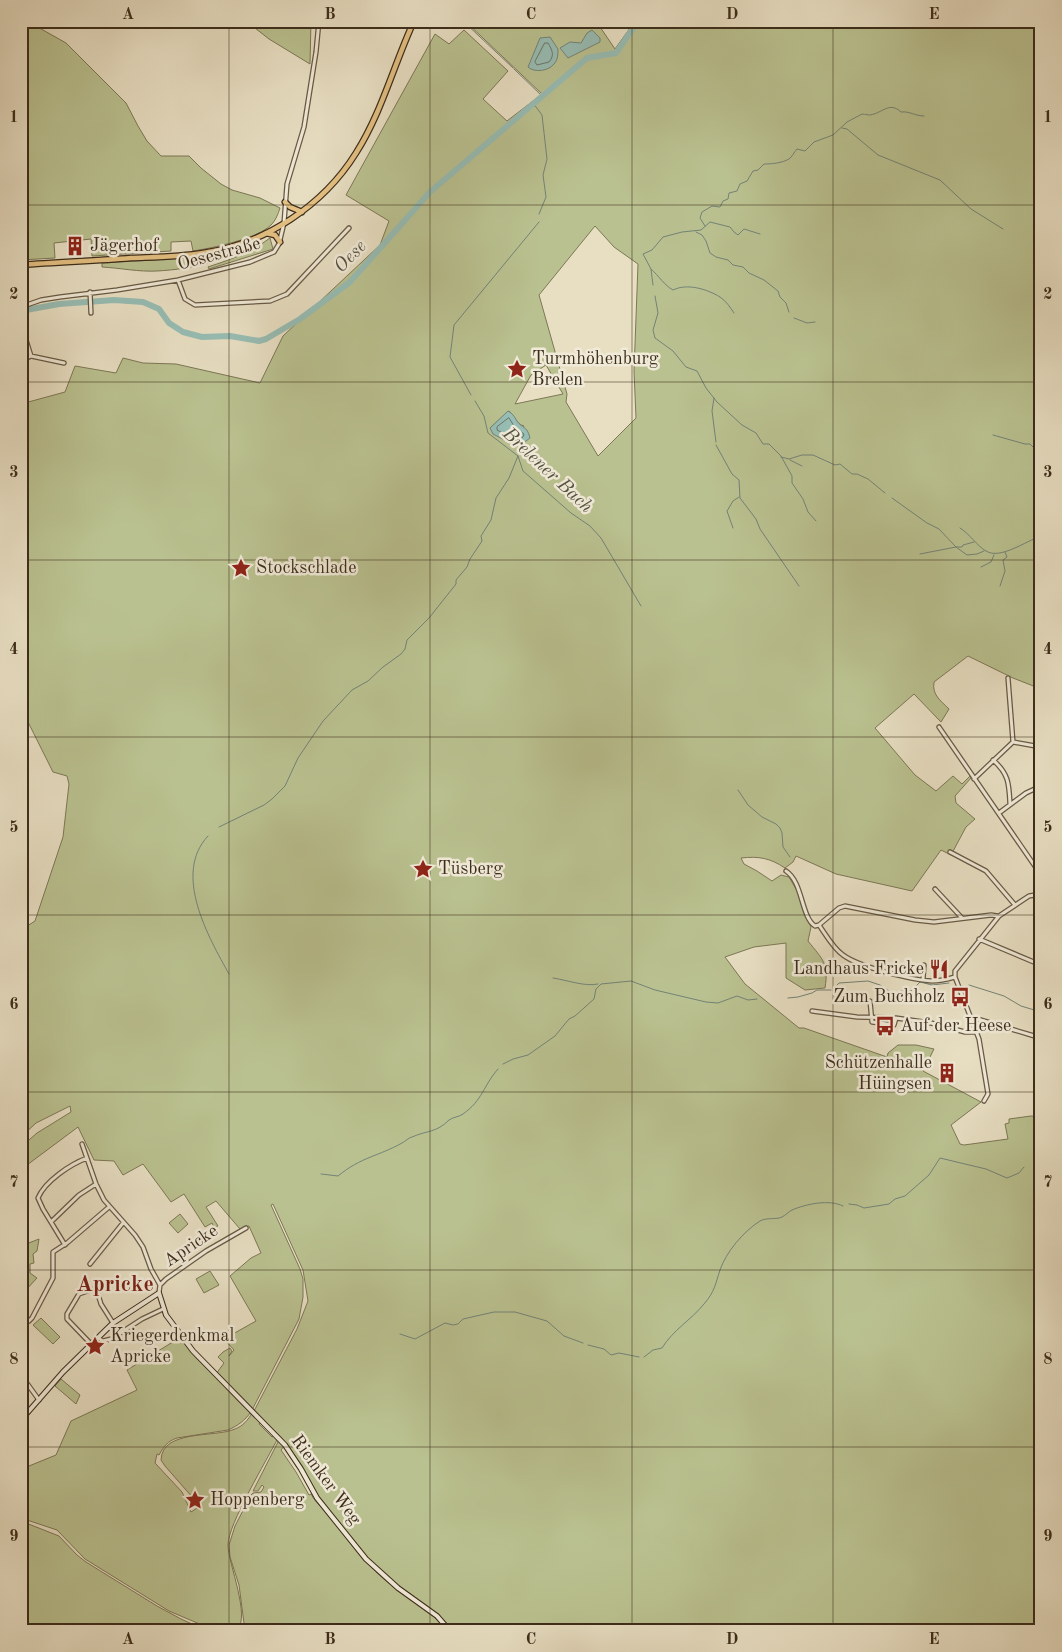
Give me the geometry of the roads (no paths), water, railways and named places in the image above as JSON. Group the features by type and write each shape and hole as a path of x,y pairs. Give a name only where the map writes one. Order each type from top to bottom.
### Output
{"main road":[{"path":"21,265 202,254 236,246 265,233 302,212 331,187 357,152 369,131 414,21"},
{"path":"285,202 290,207 302,212"},
{"path":"265,233 275,235 280,242"}],"street":[{"name":"Oesestraße","path":"21,307 41,300 178,280 261,258 274,252 280,242 284,223 287,184 304,127 319,21"},
{"path":"178,280 185,299 195,305 270,300 287,294 349,228"},
{"path":"90,292 91,313"},
{"path":"21,324 32,356"},
{"path":"21,361 32,356 64,363"},
{"path":"1008,678 1012,742"},
{"path":"939,727 1041,875"},
{"path":"1012,742 1041,747"},
{"path":"974,779 1012,742"},
{"path":"993,760 1007,778 1010,804"},
{"path":"999,813 1026,793 1041,786"},
{"path":"950,852 986,871 1015,905"},
{"path":"786,871 790,874 803,898 810,920 815,926 819,925 839,908 845,906 914,920 934,922 999,916"},
{"path":"935,889 963,919"},
{"path":"984,1101 988,1094 980,1039 954,973 956,968 999,916 1029,896 1041,894"},
{"path":"819,925 835,948 855,962 923,980 934,981 955,978"},
{"path":"979,939 1041,964"},
{"path":"923,980 924,964"},
{"path":"837,998 870,1001 872,1022 894,1025 896,1018"},
{"path":"812,1011 896,1018 931,1023 965,1032 977,1032"},
{"path":"971,1017 1041,1038"},
{"path":"82,1144 96,1184 109,1207 135,1235 160,1285"},
{"path":"65,1245 38,1198 47,1186 65,1170 87,1158"},
{"path":"51,1222 79,1195 96,1184"},
{"path":"21,1323 32,1318 53,1278 53,1252 65,1245 109,1207"},
{"path":"90,1264 123,1223"},
{"name":"Apricke","path":"202,1363 163,1309 159,1293 160,1285 193,1260 246,1228"},
{"path":"91,1344 67,1318 67,1314 79,1294 96,1288 101,1304 114,1323"},
{"name":"Apricke","path":"21,1420 91,1344 114,1323 159,1293"},
{"name":"Apricke","path":"98,1338 103,1342 111,1339 142,1319 163,1309"},
{"name":"Riemker Weg","path":"202,1363 285,1445 302,1469 317,1498 373,1567 436,1616 450,1631"},
{"path":"21,1375 39,1400"}],"water":[{"path":"592,30 600,38 600,42 568,58 560,48 570,42 581,43 587,33"},
{"path":"550,37 558,49 555,62 545,70 531,69 528,67 540,38"},
{"path":"508,411 529,434 530,438 518,447 493,434 490,428"}],"waterway":[{"path":"463,21 513,68"},
{"name":"Oese","path":"21,308 26,310 59,304 114,300 143,302 159,309 169,323 183,332 202,337 230,336 259,341 266,339 300,319 350,282 430,192 587,58 616,53 638,21"},
{"path":"514,69 542,96"},
{"name":"Brelener Bach","path":"533,103 542,115 547,159 543,175 546,197 539,214"},
{"path":"705,226 700,218 702,212 712,206 720,207 723,201 728,199 729,193 737,191 740,184 747,181 753,171 758,170 764,164 777,163 789,159 797,149 805,151 814,142 833,135 847,122 862,114 870,115 893,108 901,112 924,116"},
{"path":"842,128 847,129 878,155 940,180 971,209 1003,229"},
{"name":"Brelener Bach","path":"471,395 450,357 454,325 539,222"},
{"path":"653,285 651,269 643,254 652,250 663,237 701,230 710,222 730,227 738,235 744,229 760,234"},
{"path":"696,232 702,235 710,253 716,257 728,260 733,265 743,267 749,273 764,280 778,291 780,297 786,303 789,312"},
{"path":"651,269 673,290 691,287 715,294 728,304 734,313"},
{"path":"655,296 658,313 653,330 655,338 673,351 686,367 697,371 706,388 717,402 742,425 756,433 763,444 769,444 781,456 792,476 792,483 803,499 808,512 816,521"},
{"path":"794,318 807,323 815,322"},
{"path":"714,398 712,411 716,442"},
{"name":"Brelener Bach","path":"475,401 484,416 488,433 518,456 523,471 571,513 590,526 601,538 641,606"},
{"path":"993,435 1030,444 1034,448 1041,449"},
{"path":"716,445 732,474 739,480 740,498 756,519 760,529 799,586"},
{"path":"781,457 789,459 802,455 813,455 835,465 840,464 852,474 868,479 885,493"},
{"path":"219,827 264,805 272,799 285,786 298,758 323,721 352,690 368,681 401,654 405,649 407,640 429,618 467,567 482,541 481,536 491,520 496,498 509,478 518,456"},
{"path":"790,460 802,466"},
{"path":"733,528 727,511 733,501 739,497"},
{"path":"892,498 927,523 939,529 956,547 967,555 984,551"},
{"path":"960,528 983,549 992,553 1006,552 1041,536"},
{"path":"920,554 962,547 974,542"},
{"path":"1000,586 1005,571 1003,560 1007,557 1005,552"},
{"path":"981,567 991,562 994,555"},
{"path":"738,790 748,805 762,817 780,828 783,847 790,857"},
{"path":"208,836 198,851 193,869 194,887 204,925 229,974"},
{"path":"553,978 582,984 598,984"},
{"path":"503,1064 528,1055 555,1036 569,1019 594,999 596,989 601,984 631,981 655,990 706,1002 718,1003 737,996 748,1000 757,999"},
{"path":"837,985 839,983 868,981 880,985 895,995 901,991 911,991 920,982 932,985 949,983"},
{"path":"969,985 1004,996 1021,1006 1041,1012"},
{"path":"788,998 798,997 817,990 831,990"},
{"path":"321,1174 338,1176 362,1161 394,1147 411,1137 436,1129 461,1115 475,1103 498,1069"},
{"path":"849,1204 864,1208 889,1204 895,1199 905,1196 929,1175 940,1158 986,1169 1007,1178 1019,1173 1024,1167"},
{"path":"644,1357 653,1350 662,1348 671,1336 704,1304 713,1291 727,1256 736,1242 754,1225 763,1220 780,1218 792,1210 811,1204 831,1203 843,1206"},
{"path":"400,1334 415,1339 445,1323 458,1324 463,1319 494,1312 515,1312 547,1321 564,1336 583,1343"},
{"path":"588,1345 604,1349 611,1355 619,1353 639,1357"}],"place":[{"name":"Jägerhof","path":"75,246"},
{"name":"Turmhöhenburg Brelen","path":"517,369"},
{"name":"Stockschlade","path":"241,568"},
{"name":"Tüsberg","path":"423,869"},
{"name":"Landhaus Fricke","path":"939,969"},
{"name":"Zum Buchholz","path":"960,997"},
{"name":"Auf der Heese","path":"885,1026"},
{"name":"Schützenhalle Hüingsen","path":"947,1073"},
{"name":"Kriegerdenkmal Apricke","path":"95,1346"},
{"name":"Hoppenberg","path":"195,1500"}],"district":[{"name":"Apricke","path":"115,1285"}]}
